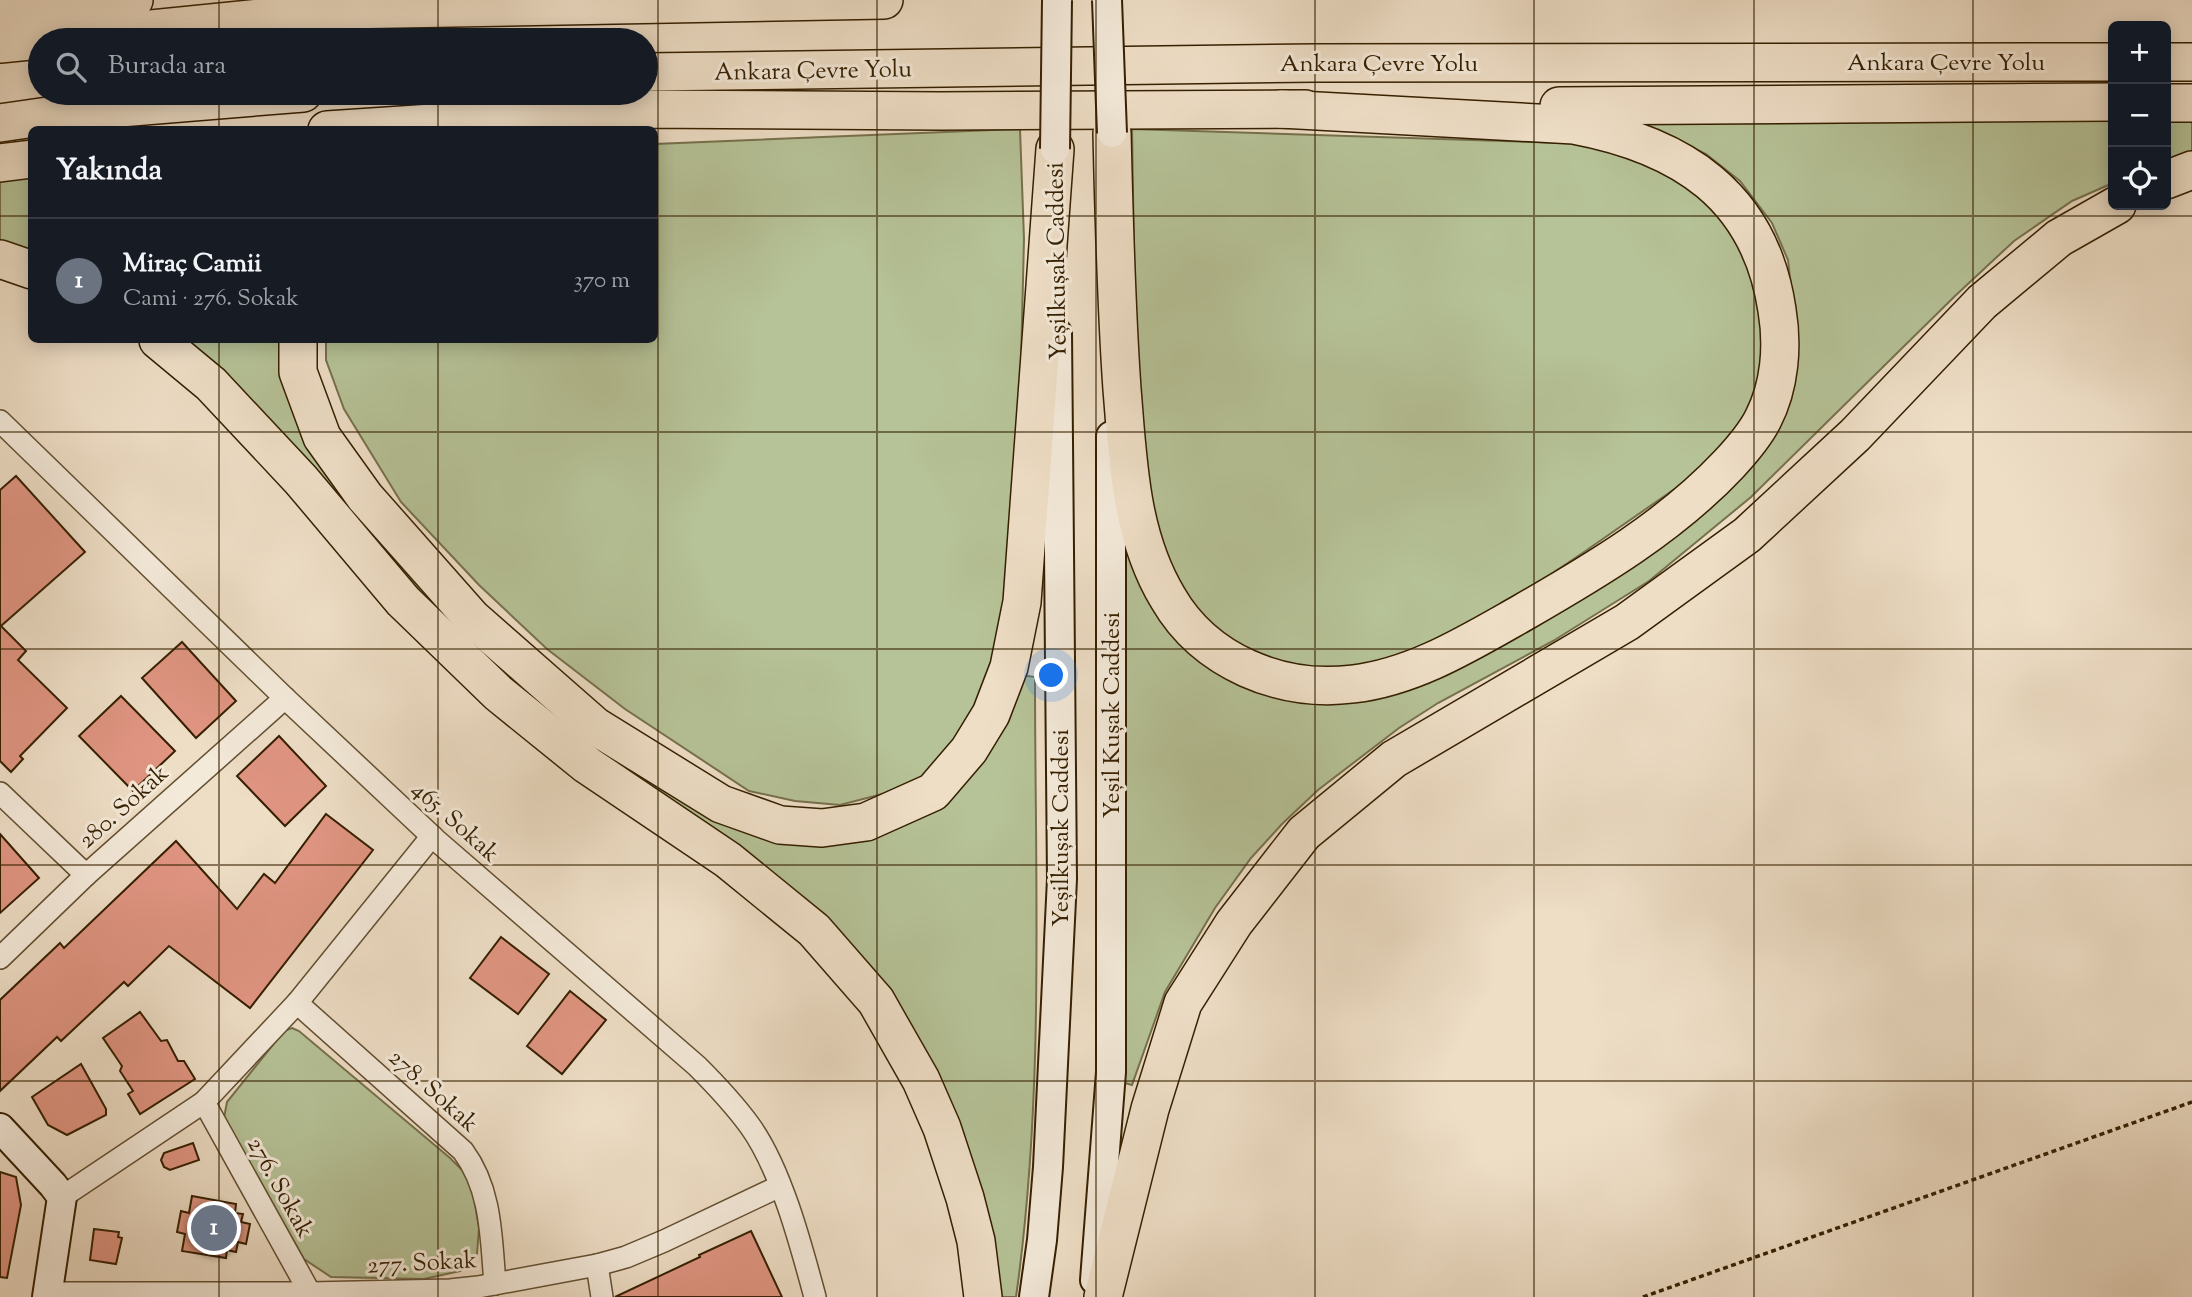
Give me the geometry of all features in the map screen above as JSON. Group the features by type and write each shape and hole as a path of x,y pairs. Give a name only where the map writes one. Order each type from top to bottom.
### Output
{"highway":[{"path":"0,13 134,0"},
{"path":"160,28 340,10 884,0"},
{"path":"0,44 28,41"},
{"name":"Ankara Çevre Yolu","path":"658,72 1315,62 2108,62"},
{"path":"2171,62 2192,62"},
{"path":"386,126 639,109 940,111 2108,102"},
{"path":"2171,103 2192,103"},
{"path":"0,122 156,105"},
{"path":"1112,133 1118,332 1127,455 1141,540 1152,566 1166,596 1181,619 1207,644 1240,666 1284,681 1331,686 1356,684 1400,674 1423,665 1486,633 1612,559 1702,491 1737,455 1762,421 1776,381 1780,335 1778,313 1773,284 1765,261 1753,234 1738,212 1699,173 1673,156 1643,143 1612,132 1574,125 1281,109"},
{"path":"658,129 940,111"},
{"path":"298,343 298,372 322,437 365,497 472,618 595,726 721,804 780,825 822,828 866,822 933,792 969,750 991,714 1009,667 1022,602 1055,149"},
{"path":"0,163 28,160"},
{"path":"2171,178 2192,170"},
{"path":"1102,1297 1150,1109 1183,1003 1234,923 1304,833 1394,759 1627,622 1747,535 1855,435 1983,302 2059,238 2108,210"},
{"path":"0,258 28,268"},
{"path":"162,343 211,384 301,480 403,601 498,693 587,765 728,860 760,886 814,930 876,1001 921,1080 942,1128 974,1231 984,1297"}],"main road":[{"name":"Yeşilkuşak Caddesi","path":"1034,1297 1048,1167 1062,879 1055,149 1057,0"},
{"name":"Yeşil Kuşak Caddesi","path":"1093,1297 1111,1072 1112,133 1107,0"},
{"path":"0,1128 62,1197 48,1295"}],"street":[{"name":"465. Sokak","path":"0,421 285,698 432,836 697,1066 727,1097 766,1152 804,1255 815,1297"},
{"name":"280. Sokak","path":"0,958 86,875 285,698"},
{"path":"0,793 86,875"},
{"path":"62,1197 204,1102 297,1003 432,836"},
{"name":"278. Sokak","path":"297,1003 463,1151 473,1163 486,1196 495,1284"},
{"name":"276. Sokak","path":"204,1102 309,1295"},
{"name":"277. Sokak","path":"48,1295 309,1295 450,1290 495,1284 626,1257 780,1185"},
{"path":"597,1265 602,1297"}],"path":[{"path":"1643,1297 2192,1102"}],"green space":[{"path":"2108,113 2108,185 2072,201 2014,241 1751,497 1649,581 1553,641 1438,703 1399,728 1318,790 1251,858 1215,908 1165,992 1132,1085 1114,1080 1116,542 1132,543 1157,610 1334,699 1726,492 1792,296 1788,260 1772,223 1740,181 1706,154 1661,132 1634,123"},
{"path":"2171,113 2192,113 2192,152 2171,159"},
{"path":"1020,129 1024,239 1015,612 998,686 938,769 894,791 840,805 795,801 749,791 625,709 547,649 479,585 401,502 344,409 326,360 326,343 658,343 658,144"},
{"path":"1132,129 1596,144 1646,159 1721,206 1765,292 1763,390 1735,437 1689,479 1483,620 1358,676 1270,661 1228,639 1191,605 1164,561 1147,497 1136,383"},
{"path":"28,168 28,262 0,250 0,171"},
{"path":"174,343 284,343 459,622 779,834 939,798 1014,674 1035,677 1035,1065 1025,1220 1016,1297 989,1297 871,978 556,732"},
{"path":"292,1028 299,1031 463,1171 472,1187 479,1228 477,1254 468,1267 424,1279 331,1277 304,1259 224,1118 227,1102 284,1031"}],"building":[{"path":"16,476 85,552 1,626 26,651 18,660 67,708 20,756 23,759 11,772 0,761 0,490"},
{"path":"182,642 236,701 196,738 142,678"},
{"path":"121,696 175,751 133,791 79,736"},
{"path":"279,736 326,786 285,826 237,776"},
{"path":"326,814 373,850 250,1008 169,946 128,986 124,982 61,1041 57,1037 0,1091 0,1000 60,943 64,948 176,841 237,909 264,874 275,883"},
{"path":"0,834 39,878 0,913"},
{"path":"501,937 549,974 518,1014 470,978"},
{"path":"570,991 606,1020 562,1074 527,1046"},
{"path":"140,1012 161,1041 167,1040 178,1061 184,1061 195,1079 140,1114 128,1094 133,1091 120,1071 122,1066 103,1038"},
{"path":"81,1064 106,1109 106,1115 67,1135 48,1125 32,1097"},
{"path":"193,1143 199,1160 170,1170 164,1167 161,1160 164,1153"},
{"path":"0,1172 16,1177 21,1205 7,1278 0,1277"},
{"path":"192,1196 236,1204 235,1213 243,1214 241,1222 250,1224 246,1244 238,1242 236,1252 227,1250 226,1258 182,1251 185,1234 177,1232 181,1211 189,1213"},
{"path":"94,1229 119,1232 118,1237 122,1238 116,1264 90,1260"},
{"path":"751,1231 782,1297 615,1297 700,1257 699,1255"}],"place":[{"name":"Miraç Camii","path":"214,1228"}]}
